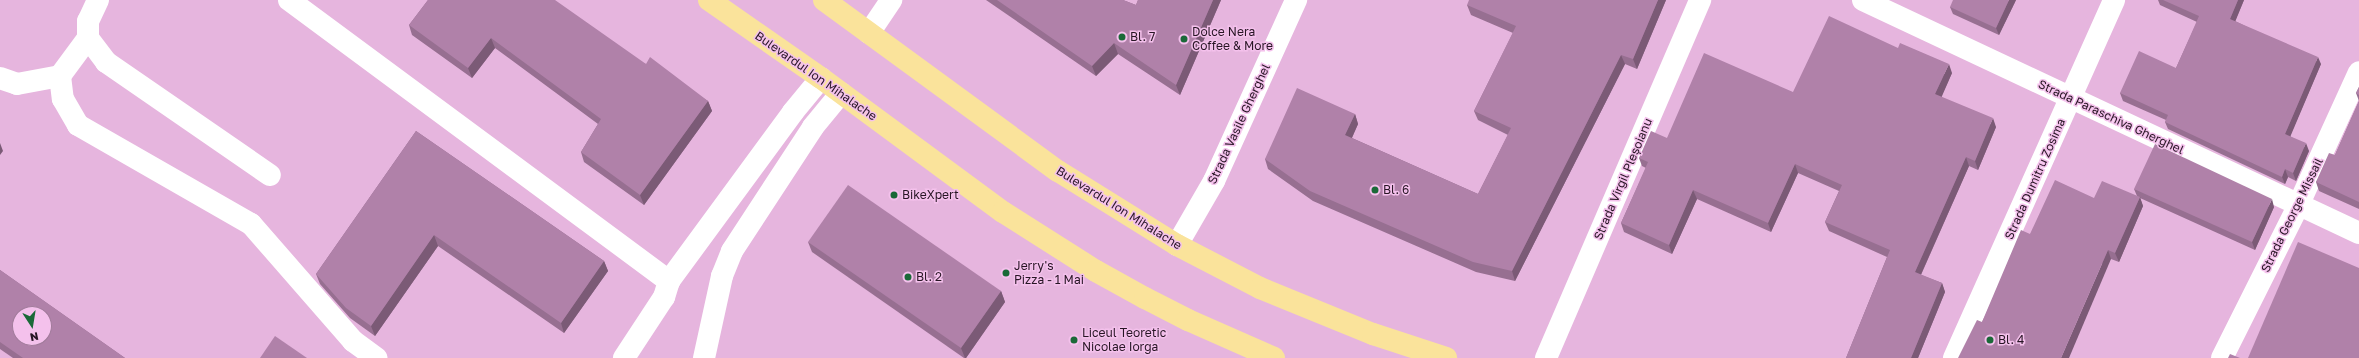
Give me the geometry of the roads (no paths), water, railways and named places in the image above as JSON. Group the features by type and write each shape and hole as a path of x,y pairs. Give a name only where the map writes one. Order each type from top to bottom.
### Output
{"main road":[{"name":"Bulevardul Ion Mihalache","path":"709,0 821,78 1002,212 1096,271 1188,320 1274,358"},
{"name":"Bulevardul Ion Mihalache","path":"824,0 1058,171 1177,245 1260,288 1373,334 1446,358"}],"street":[{"path":"0,78 17,84 60,76 88,38 88,21 98,0"},
{"path":"289,0 669,281"},
{"path":"869,33 890,0"},
{"name":"Strada Vasile Gherghel","path":"1177,245 1214,181 1296,0"},
{"name":"Strada Virgil Pleșoianu","path":"1546,358 1700,0"},
{"name":"Strada Paraschiva Gherghel","path":"1863,0 2071,97 2298,206 2359,233"},
{"name":"Strada Dumitru Zosima","path":"1954,358 2114,0"},
{"path":"88,38 106,62 270,175"},
{"name":"Strada George Missail","path":"2222,358 2298,206 2359,72"},
{"path":"60,76 63,99 78,125 251,224 353,341 376,358"},
{"path":"624,358 664,297 669,281 793,112 821,78"},
{"path":"704,358 722,276 732,251 812,127 840,92"}],"place":[{"name":"Bl. 7","path":"1122,37"},
{"name":"Dolce Nera Coffee & More","path":"1184,39"},
{"name":"Bl. 6","path":"1375,190"},
{"name":"BikeXpert","path":"894,195"},
{"name":"Jerry's Pizza - 1 Mai","path":"1006,273"},
{"name":"Bl. 2","path":"908,277"},
{"name":"Liceul Teoretic Nicolae Iorga","path":"1074,340"},
{"name":"Bl. 4","path":"1990,340"}]}
